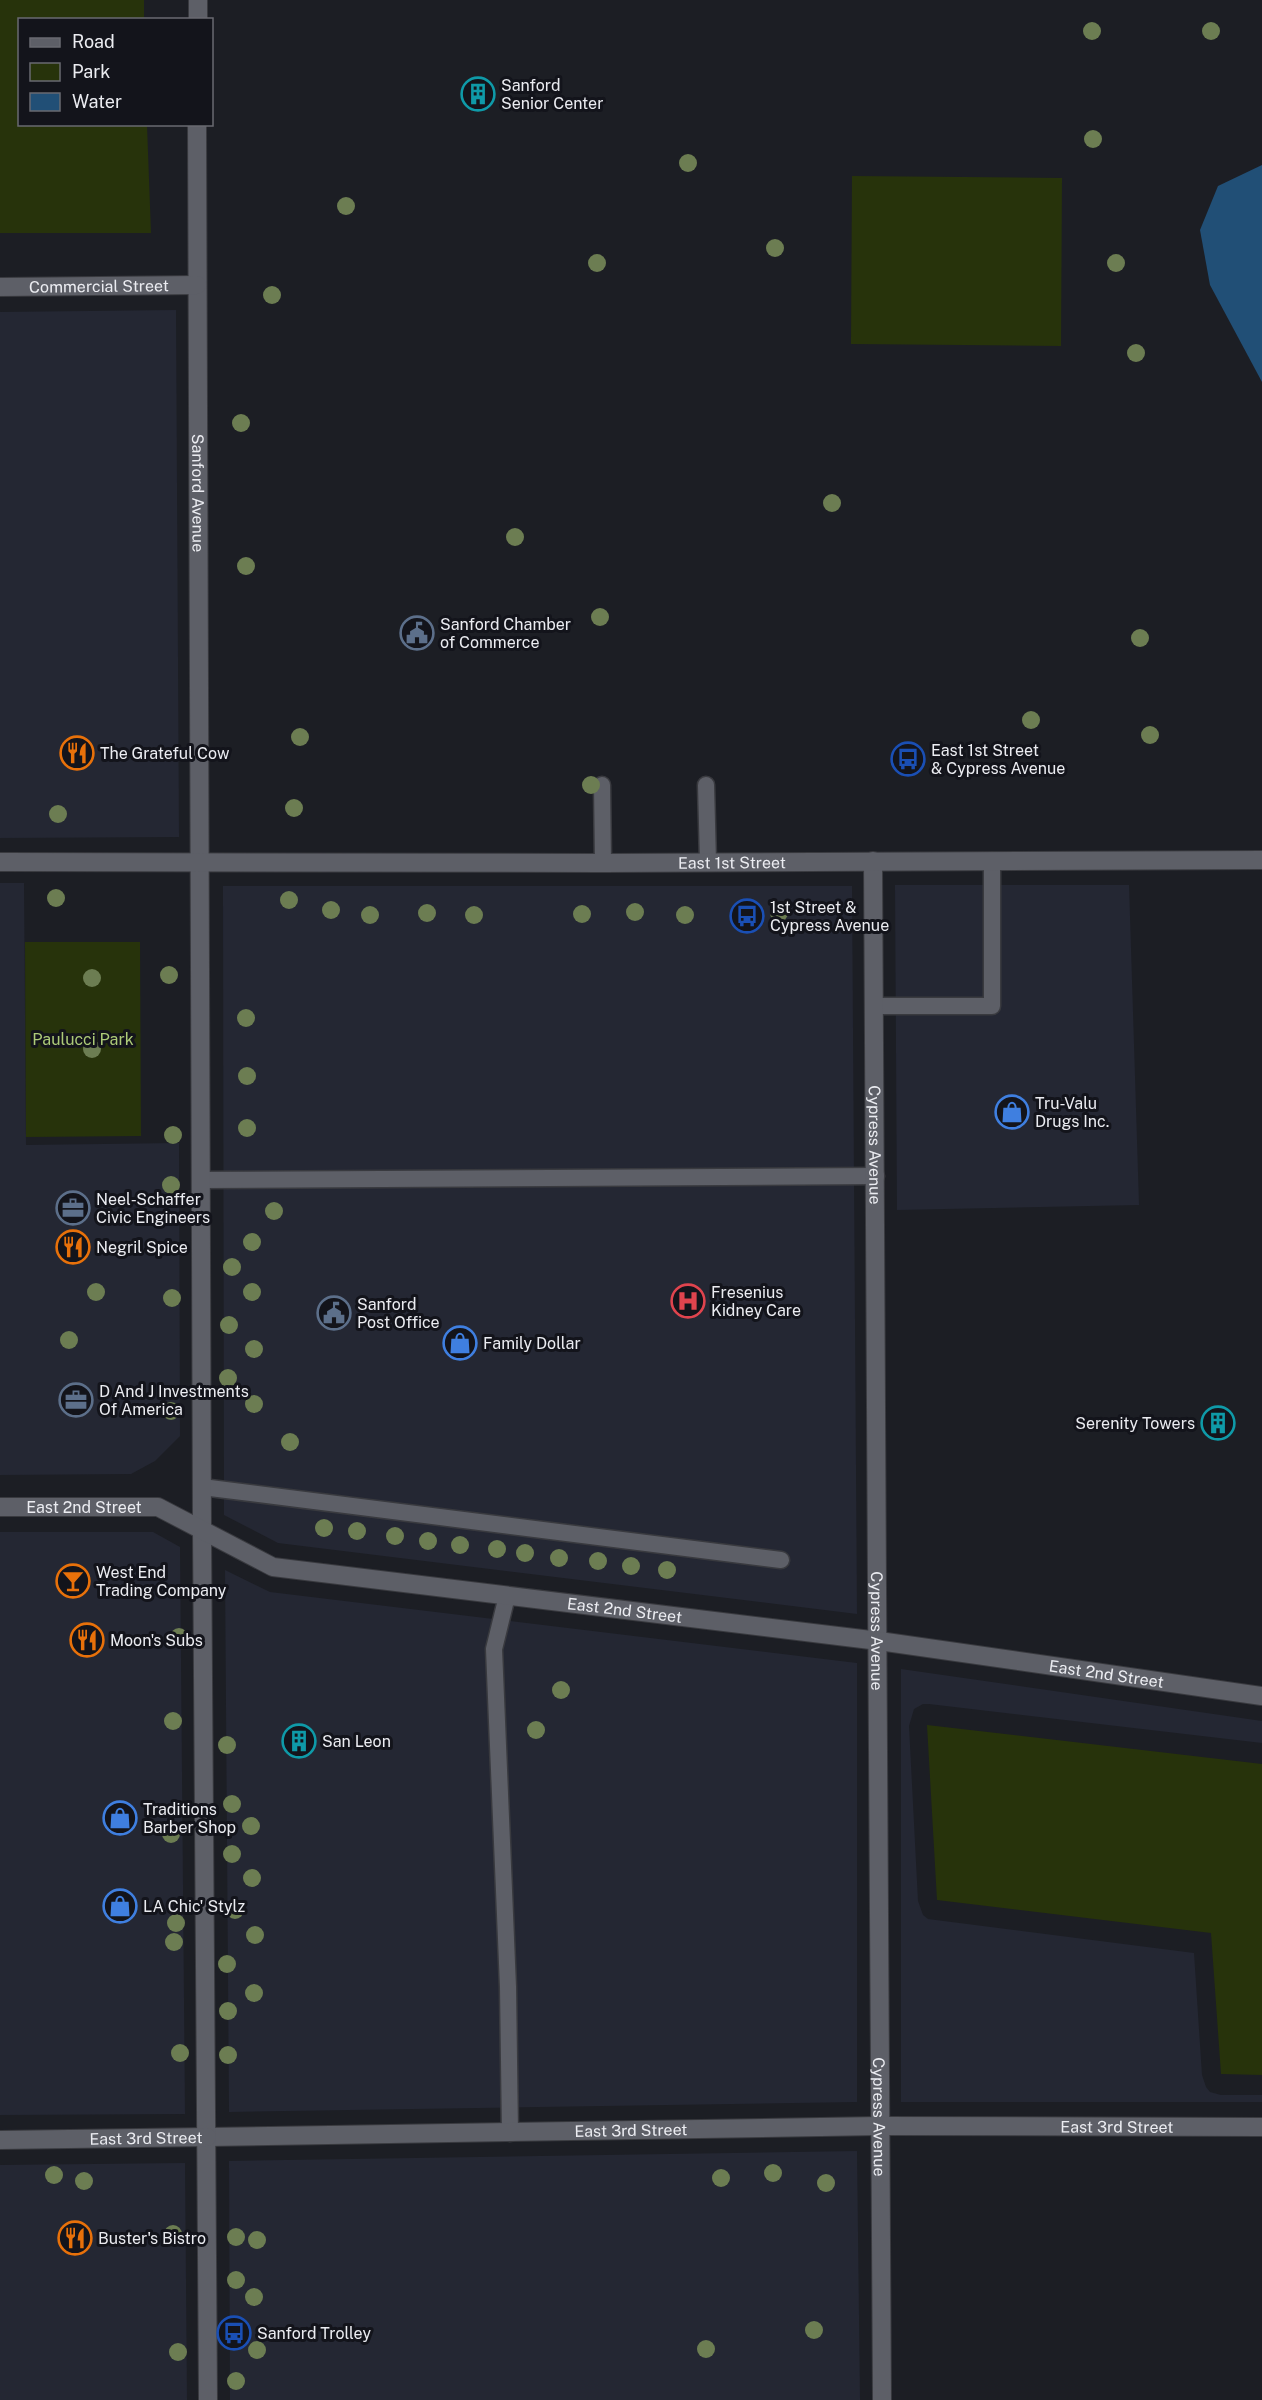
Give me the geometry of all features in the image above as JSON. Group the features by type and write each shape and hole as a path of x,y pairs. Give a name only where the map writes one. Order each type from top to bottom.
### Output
{"street":[{"path":"198,0 198,18"},
{"name":"Sanford Avenue","path":"197,126 208,2400"},
{"name":"Commercial Street","path":"0,287 197,285"},
{"name":"East 1st Street","path":"0,862 603,863 1262,860"},
{"name":"Cypress Avenue","path":"873,861 882,2400"},
{"name":"East 2nd Street","path":"0,1507 158,1507 273,1567 879,1641 1262,1696"},
{"name":"East 3rd Street","path":"0,2140 879,2126 1262,2127"}],"lane":[{"path":"602,785 603,863"},
{"path":"706,785 708,862"},
{"path":"874,1006 992,1006 992,861"},
{"path":"201,1180 876,1176"},
{"path":"202,1487 782,1560"},
{"path":"507,1596 494,1649 508,1987 510,2133"}],"shaded area":[{"path":"176,310 179,837 0,838 0,312"},
{"path":"0,883 24,883 26,1145 179,1143 180,1436 155,1461 131,1474 0,1475"},
{"path":"895,885 1129,885 1139,1205 897,1210"},
{"path":"223,886 852,886 857,1614 278,1543 224,1515"},
{"path":"0,1532 153,1532 180,1547 185,2114 0,2115"},
{"path":"225,1570 270,1592 857,1663 857,2102 229,2112"},
{"path":"901,1669 1262,1721 1262,1743 929,1704 923,1704 914,1709 909,1726 918,1901 923,1915 928,1919 1194,1953 1202,2075 1206,2087 1210,2092 1221,2095 1262,2095 1262,2102 901,2102"},
{"path":"857,2151 860,2400 230,2400 229,2161"},
{"path":"185,2163 187,2400 0,2400 0,2165"}],"green space":[{"path":"0,0 144,0 144,18 18,18 18,126 147,126 151,233 0,233"},
{"path":"852,176 1062,178 1061,346 851,344"},
{"name":"Paulucci Park","path":"25,942 140,942 141,1136 26,1137"},
{"path":"927,1725 1262,1764 1262,2075 1221,2074 1211,1933 937,1900"}],"water":[{"path":"1262,165 1262,382 1210,285 1200,230 1218,186"}],"place":[{"name":"Sanford Senior Center","path":"478,94"},
{"name":"Sanford Chamber of Commerce","path":"417,633"},
{"name":"The Grateful Cow","path":"77,753"},
{"name":"East 1st Street & Cypress Avenue","path":"908,759"},
{"name":"1st Street & Cypress Avenue","path":"747,916"},
{"name":"Tru-Valu Drugs Inc.","path":"1012,1112"},
{"name":"Neel-Schaffer Civic Engineers","path":"73,1208"},
{"name":"Negril Spice","path":"73,1247"},
{"name":"Fresenius Kidney Care","path":"688,1301"},
{"name":"Sanford Post Office","path":"334,1313"},
{"name":"Family Dollar","path":"460,1343"},
{"name":"D And J Investments Of America","path":"76,1400"},
{"name":"Serenity Towers","path":"1218,1423"},
{"name":"West End Trading Company","path":"73,1581"},
{"name":"Moon's Subs","path":"87,1640"},
{"name":"San Leon","path":"299,1741"},
{"name":"Traditions Barber Shop","path":"120,1818"},
{"name":"LA Chic' Stylz","path":"120,1906"},
{"name":"Buster's Bistro","path":"75,2238"},
{"name":"Sanford Trolley","path":"234,2333"}]}
